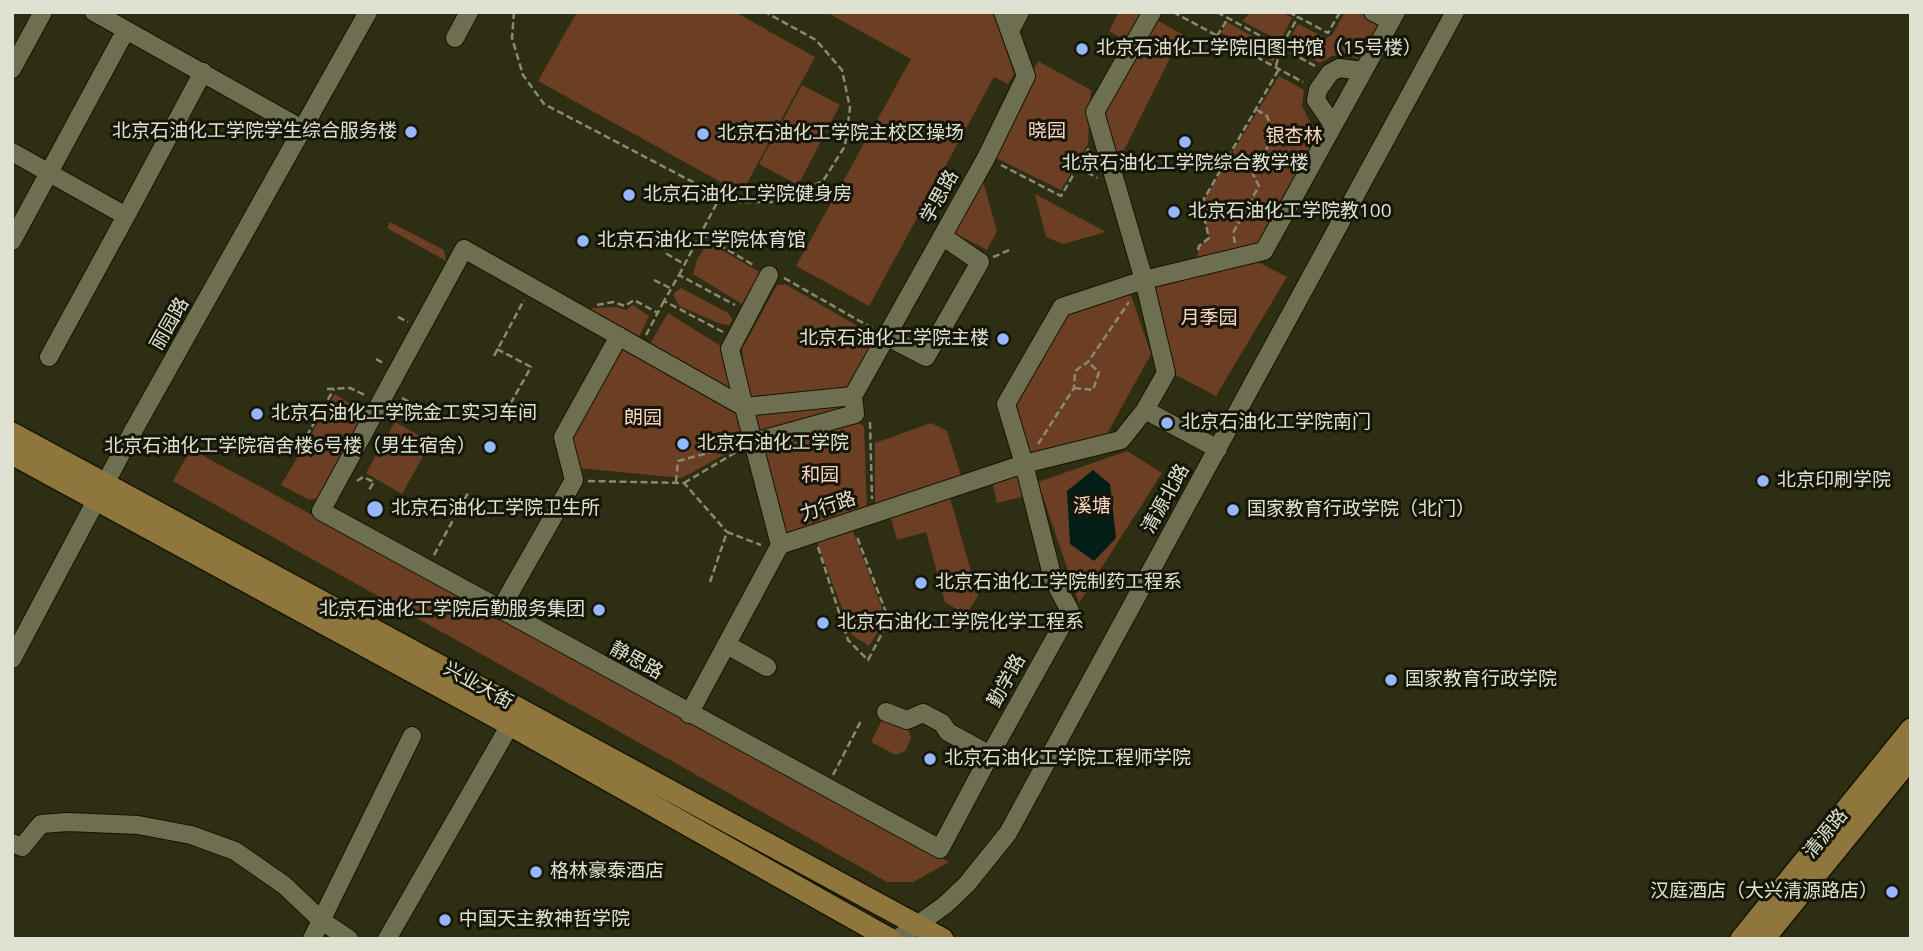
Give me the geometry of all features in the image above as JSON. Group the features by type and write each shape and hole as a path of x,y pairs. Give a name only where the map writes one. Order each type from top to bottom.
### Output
{"main road":[{"name":"兴业大街","path":"12,433 943,939"},
{"name":"兴业大街","path":"12,454 95,502 510,725 890,939"},
{"name":"清源路","path":"1741,939 1911,729"},
{"name":"清源路","path":"1764,939 1911,758"}],"street":[{"path":"12,69 43,12"},
{"path":"94,12 304,130"},
{"name":"丽园路","path":"12,659 95,502 368,12"},
{"path":"455,38 470,12"},
{"name":"学思路","path":"853,396 986,158 1026,76 1003,12"},
{"path":"1010,31 1020,12"},
{"path":"1100,130 1095,112 1152,12"},
{"path":"1024,464 1006,404 1062,307 1144,280 1264,251 1393,17 1373,12"},
{"name":"清源北路","path":"897,939 967,884 1008,833 1455,12"},
{"path":"12,241 126,30"},
{"path":"1333,125 1316,100 1318,90 1330,73 1339,68 1363,71"},
{"path":"49,357 203,72"},
{"name":"力行路","path":"735,339 730,349 779,548 1024,464 1121,440 1145,410 1166,373 1144,280 1100,130"},
{"path":"12,152 126,216"},
{"path":"886,336 926,357 980,262 942,236"},
{"path":"342,472 464,249 744,407 853,396 855,414 754,442"},
{"path":"735,339 769,275"},
{"path":"499,610 574,481 563,437 619,336"},
{"path":"1145,410 1218,449"},
{"name":"勤学路","path":"990,755 1070,611 1053,579 1024,464"},
{"name":"静思路","path":"342,472 321,511 825,789 940,849 990,755"},
{"path":"689,714 779,548"},
{"path":"727,645 767,667"},
{"path":"886,712 907,720 923,713 942,723 948,732 990,755"},
{"path":"387,939 510,725"},
{"path":"312,939 412,736"},
{"path":"17,845 41,824 68,822 138,825 191,835 235,851 284,886 322,921 348,939"}],"path":[{"path":"514,12 512,38 523,75 544,104 731,202 778,202 823,181 845,146 850,108 842,70 816,40 765,12"},
{"path":"1173,12 1318,90"},
{"path":"1217,12 1330,73"},
{"path":"1289,12 1328,33 1339,12"},
{"path":"1196,267 1199,246 1209,238 1201,204 1278,68 1281,47 1298,17"},
{"path":"1217,36 1228,18"},
{"path":"1238,257 1233,233 1259,186 1253,174 1274,135 1267,116 1256,109"},
{"path":"986,158 1062,196 1100,130"},
{"path":"640,348 721,197"},
{"path":"662,245 666,233"},
{"path":"701,234 769,275 783,277 886,336"},
{"path":"653,244 655,241 662,245 667,254 684,264"},
{"path":"980,262 1012,249"},
{"path":"678,275 750,312"},
{"path":"654,280 671,288"},
{"path":"1024,464 1074,388 1075,371 1088,362 1144,280"},
{"path":"494,356 532,287"},
{"path":"585,317 592,306 613,302 625,306 634,300 658,313"},
{"path":"664,301 735,339"},
{"path":"497,349 531,368 503,417"},
{"path":"1074,388 1093,390 1099,372 1088,362"},
{"path":"296,454 334,388"},
{"path":"327,389 350,388 421,408"},
{"path":"855,414 870,420 872,515"},
{"path":"574,481 684,483 742,449 727,448 678,461 676,482"},
{"path":"342,472 359,482 363,477 374,482 369,490"},
{"path":"684,483 727,532 779,548"},
{"path":"425,570 469,491"},
{"path":"814,534 848,640 867,660 888,620 851,522"},
{"path":"710,582 727,532"},
{"path":"825,789 862,719"}],"green space":[{"name":"北京石油化工学院主校区操场","path":"577,12 735,12 815,57 744,189 728,186 538,81"},
{"path":"826,12 994,12 1014,74 1008,84 994,77 869,306 796,266 911,59"},
{"path":"1119,12 1147,12 1130,43 1109,31"},
{"path":"1251,12 1282,12 1292,18 1280,41 1242,21"},
{"path":"1345,12 1358,12 1379,25 1360,59 1343,54 1332,56 1320,63 1286,45 1298,24 1326,38 1332,35"},
{"path":"1155,19 1182,34 1122,154 1110,147 1100,113"},
{"path":"1227,22 1279,51 1273,62 1221,33"},
{"name":"晓园","path":"1038,61 1091,90 1088,144 1061,190 990,155"},
{"name":"银杏林","path":"1279,76 1304,90 1302,106 1310,122 1319,131 1258,243 1197,258 1199,246 1209,238 1201,204"},
{"path":"802,85 840,105 798,185 759,164"},
{"path":"981,174 997,231 987,250 951,231"},
{"path":"1035,194 1106,232 1063,244 1046,237"},
{"path":"390,222 444,250 446,261 387,228"},
{"path":"708,242 763,274 742,304 693,274 697,260"},
{"name":"月季园","path":"1256,261 1287,277 1216,396 1176,375 1154,288"},
{"path":"785,284 878,338 849,389 748,401 742,349 777,285"},
{"path":"681,288 728,313 733,320 729,325 721,324 679,306 673,294"},
{"path":"1131,295 1151,354 1101,445 1029,454 1015,399 1068,309"},
{"path":"633,305 649,316 636,343 588,317 592,308 615,307 626,310"},
{"path":"668,313 727,350 735,384 729,390 647,349"},
{"name":"朗园","path":"621,344 739,411 743,444 682,478 578,468 570,438"},
{"path":"335,394 366,414 318,498 309,500 281,485"},
{"path":"853,396 855,414 754,442 744,407"},
{"name":"和园","path":"851,419 864,426 867,511 786,535 760,446"},
{"path":"395,422 431,442 402,494 366,473"},
{"path":"931,423 947,431 962,479 875,509 875,443"},
{"path":"191,449 949,862 913,882 887,882 173,481"},
{"name":"溪塘","path":"1127,451 1162,473 1079,603 1038,482"},
{"path":"1019,474 1025,496 997,503 992,481"},
{"path":"949,494 978,596 966,615 945,602 926,532 897,540 889,511"},
{"path":"850,523 886,619 869,646 852,635 815,537"},
{"path":"885,714 907,726 911,738 906,750 896,755 871,742"}],"water":[{"path":"1093,470 1110,484 1116,538 1094,561 1070,544 1067,491"}],"place":[{"name":"北京石油化工学院旧图书馆（15号楼）","path":"1082,49"},
{"name":"北京石油化工学院学生综合服务楼","path":"411,132"},
{"name":"北京石油化工学院主校区操场","path":"703,134"},
{"name":"北京石油化工学院综合教学楼","path":"1185,142"},
{"name":"北京石油化工学院健身房","path":"629,195"},
{"name":"北京石油化工学院教100","path":"1174,212"},
{"name":"北京石油化工学院体育馆","path":"583,241"},
{"name":"北京石油化工学院主楼","path":"1003,339"},
{"name":"北京石油化工学院金工实习车间","path":"257,414"},
{"name":"北京石油化工学院南门","path":"1167,423"},
{"name":"北京石油化工学院","path":"683,444"},
{"name":"北京石油化工学院宿舍楼6号楼（男生宿舍）","path":"490,447"},
{"name":"北京印刷学院","path":"1763,481"},
{"name":"北京石油化工学院卫生所","path":"375,509"},
{"name":"国家教育行政学院（北门）","path":"1233,510"},
{"name":"北京石油化工学院制药工程系","path":"921,583"},
{"name":"北京石油化工学院后勤服务集团","path":"599,610"},
{"name":"北京石油化工学院化学工程系","path":"823,623"},
{"name":"国家教育行政学院","path":"1391,680"},
{"name":"北京石油化工学院工程师学院","path":"930,759"},
{"name":"格林豪泰酒店","path":"536,872"},
{"name":"汉庭酒店（大兴清源路店）","path":"1892,892"},
{"name":"中国天主教神哲学院","path":"445,920"}]}
